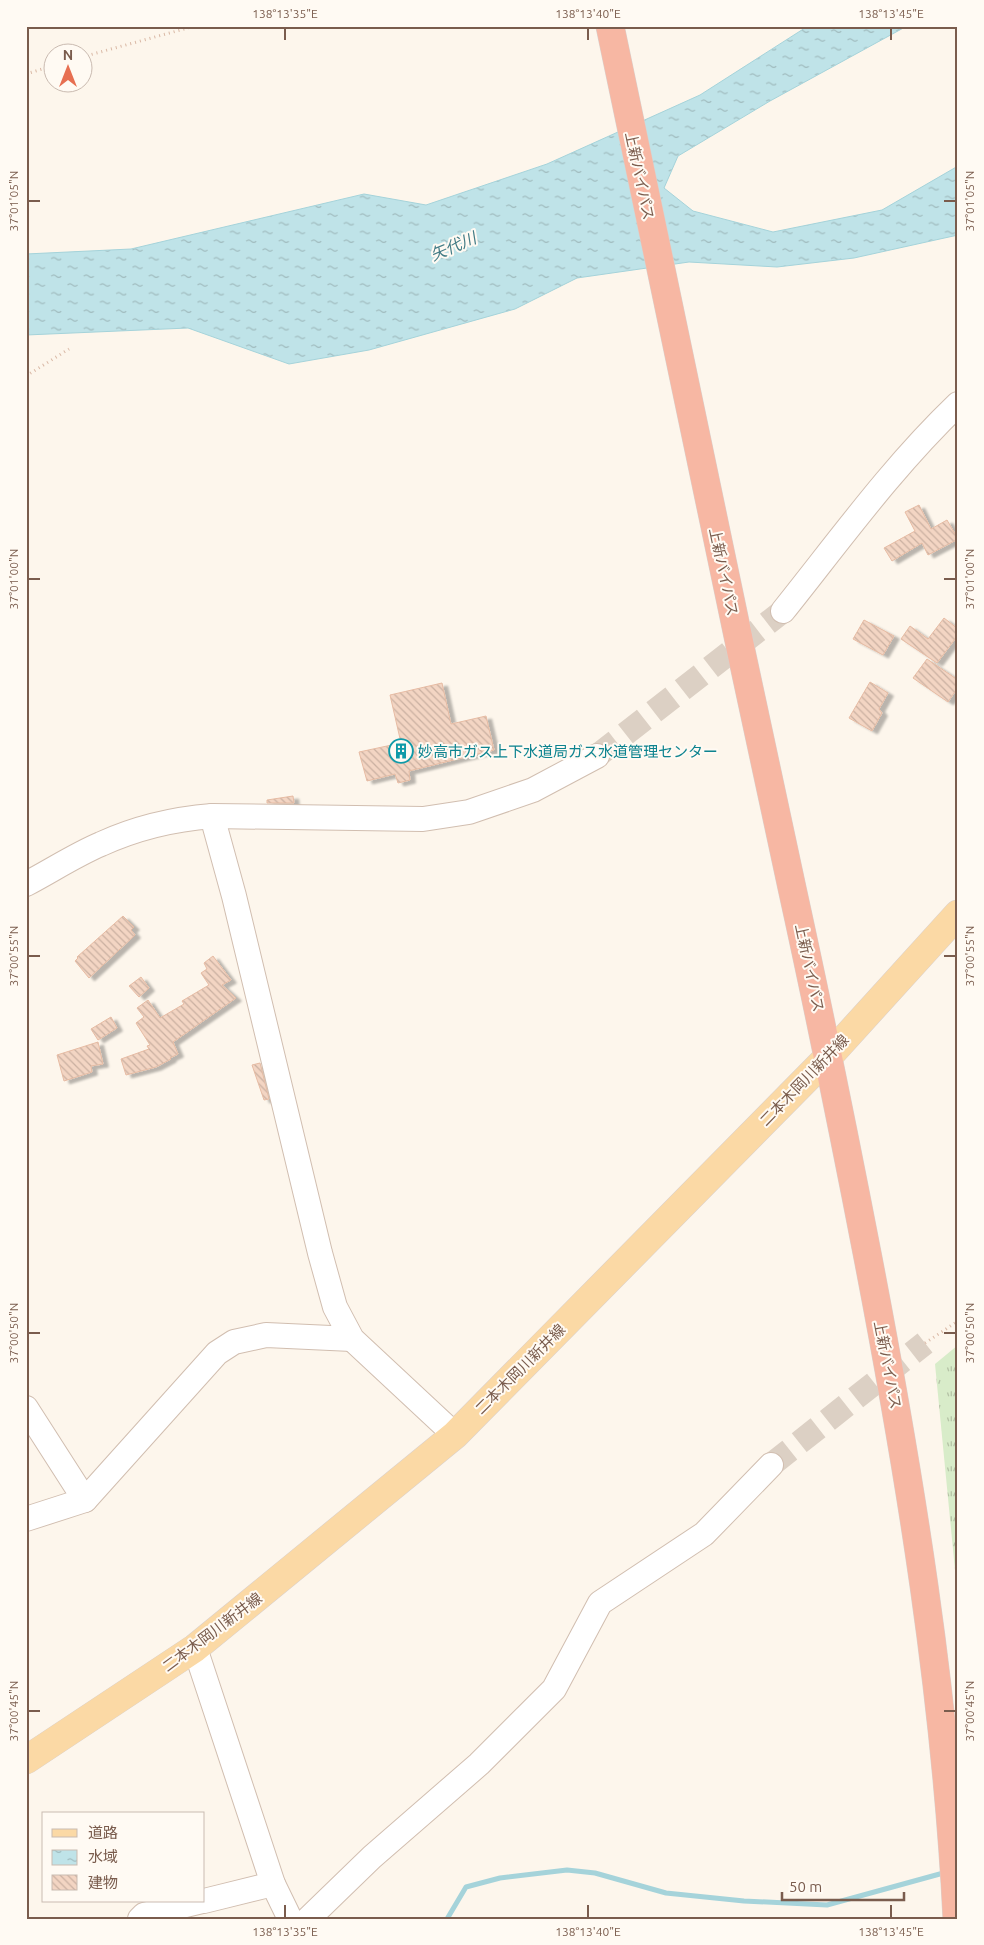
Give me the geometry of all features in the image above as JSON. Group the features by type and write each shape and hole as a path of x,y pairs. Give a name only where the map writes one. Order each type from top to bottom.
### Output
{"highway":[{"name":"上新バイパス","path":"610,26 689,413 829,1056 898,1414 940,1717 957,1919"}],"main road":[{"name":"二本木岡川新井線","path":"26,1760 195,1648 455,1435 829,1056 958,914"}],"street":[{"path":"783,611 887,481 933,427 958,404"},
{"path":"26,884 100,844 134,832 192,818 212,816 423,819 469,812 534,790 597,756"},
{"path":"212,816 335,1307 352,1339 455,1435"},
{"path":"26,1518 85,1500 217,1353 234,1342 266,1335 352,1339"},
{"path":"26,1408 85,1500"},
{"path":"308,1919 372,1857 479,1764 554,1689 600,1603 704,1534 770,1464"},
{"path":"195,1648 273,1884 290,1919"},
{"path":"205,1901 273,1884"},
{"path":"140,1919 144,1915 199,1902"}],"path":[{"path":"92,54 196,26"},
{"path":"26,74 42,69"},
{"path":"26,376 68,349"},
{"path":"925,1343 958,1321"}],"green space":[{"path":"958,1345 958,1601 935,1364"}],"water":[{"name":"矢代川","path":"808,26 907,26 770,101 678,156 664,188 693,211 773,232 882,210 958,166 958,235 854,258 777,267 689,262 577,278 515,309 369,350 289,364 188,328 26,335 26,254 131,249 364,194 426,205 547,164 700,95"}],"building":[{"path":"919,505 931,529 947,520 958,539 928,555 922,543 892,561 884,548 915,531 905,512"},
{"path":"944,618 958,629 958,635 937,663 901,639 910,626 928,639"},
{"path":"864,620 894,636 883,655 853,639"},
{"path":"927,659 958,680 958,687 948,702 913,678"},
{"path":"870,682 888,693 879,709 882,713 872,731 849,718"},
{"path":"442,683 451,724 486,716 494,750 409,771 410,780 398,783 395,774 367,781 359,752 401,743 390,695"},
{"path":"293,796 294,803 267,803 267,800"},
{"path":"123,916 134,927 131,930 135,935 89,978 75,961 77,957"},
{"path":"213,956 231,980 222,985 236,998 173,1042 178,1054 171,1059 156,1067 126,1075 121,1059 149,1049 147,1046 150,1045 136,1023 144,1017 137,1008 148,1000 160,1018 184,1004 182,1001 209,985 201,973 207,969 204,963"},
{"path":"141,977 149,988 139,997 129,986"},
{"path":"111,1017 117,1028 98,1040 91,1029"},
{"path":"98,1042 103,1064 91,1066 92,1072 64,1081 57,1055"},
{"path":"260,1063 269,1099 264,1100 252,1065"}],"waterway":[{"path":"447,1919 466,1887 500,1878 567,1870 595,1873 666,1893 744,1901 827,1905 947,1872"}],"tunnel":[{"path":"597,756 783,611"},
{"path":"771,1465 925,1343"}],"place":[{"name":"妙高市ガス上下水道局ガス水道管理センター","path":"401,751"}]}
